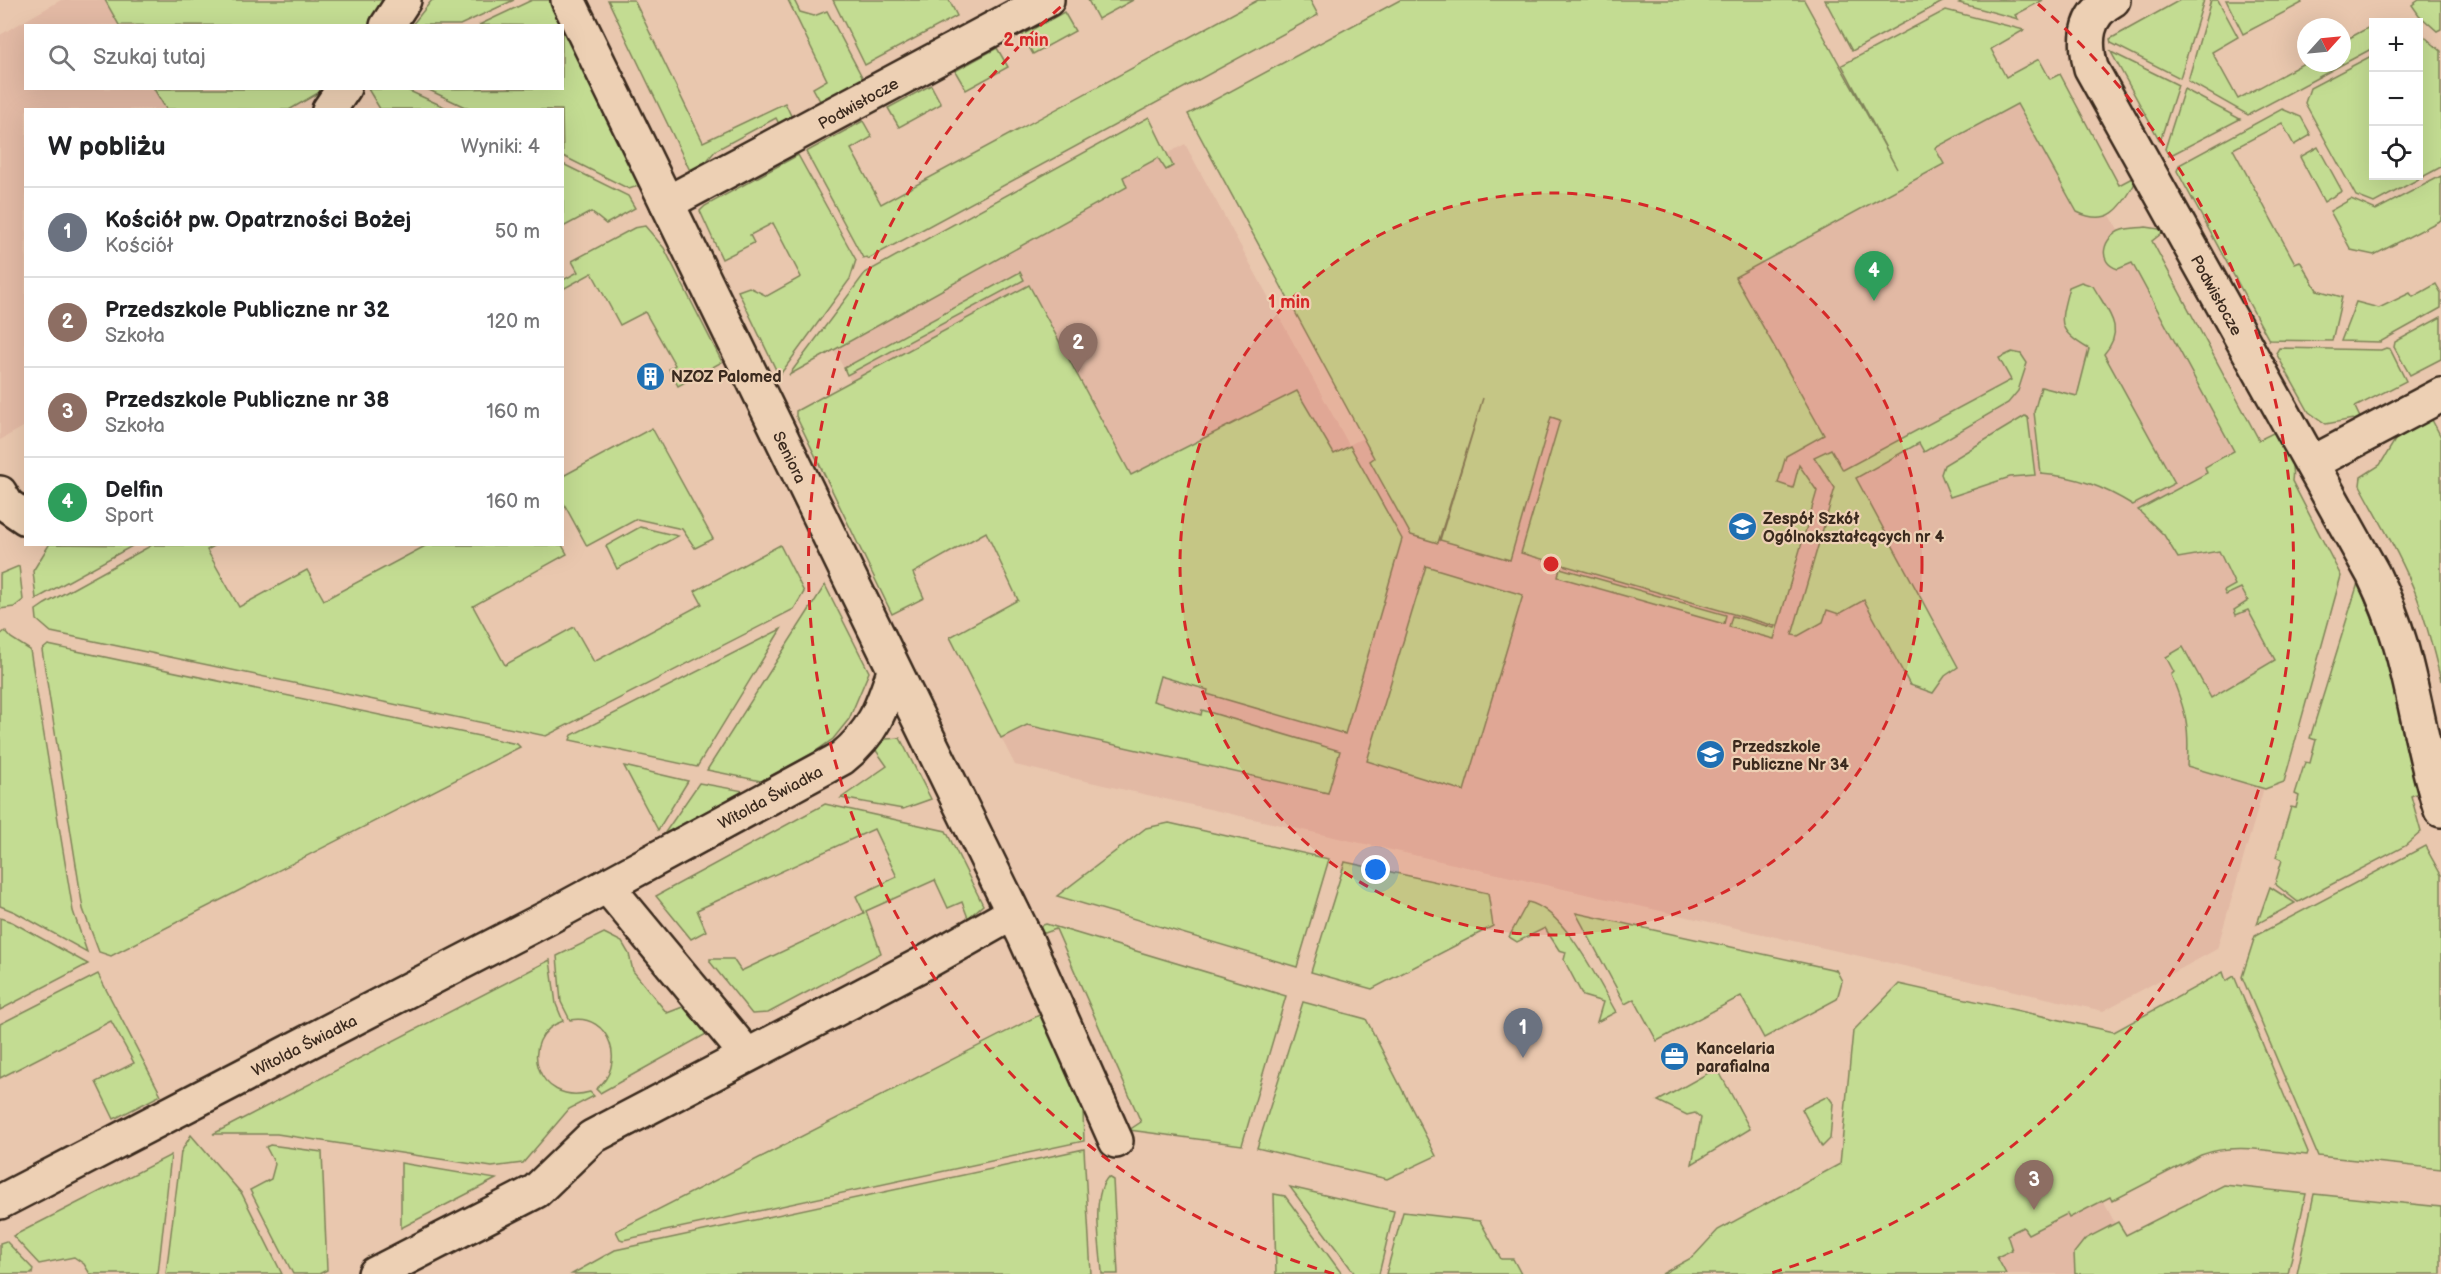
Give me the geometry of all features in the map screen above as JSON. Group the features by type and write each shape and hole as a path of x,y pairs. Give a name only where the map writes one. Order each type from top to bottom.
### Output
{"street":[{"path":"388,24 404,0"},
{"name":"Seniora","path":"568,0 1014,913 1116,1141"},
{"name":"Podwisłocze","path":"668,203 1047,0"},
{"name":"Podwisłocze","path":"2113,0 2098,11 2087,33 2086,43 2091,68 2373,574 2390,611 2401,645 2432,782 2441,810"},
{"path":"330,108 343,90"},
{"path":"2312,463 2441,395"},
{"path":"0,493 7,505 24,517"},
{"name":"Witolda Świadka","path":"0,1202 607,886 842,758 859,744 873,724 894,671"},
{"path":"607,886 747,1056"},
{"path":"375,1274 536,1191 592,1137 1014,913"}],"shaded area":[{"path":"61,0 105,0 118,24 24,24 24,90 155,90 165,108 24,108 24,427 0,440 0,35"},
{"name":"Zespół Szkół Ogólnokształcących nr 4","path":"2041,90 2320,595 2217,949 2103,1011 1015,765 961,659 1070,599 1025,512 946,556 828,339 1185,144 1349,445 1363,438 1374,458"},
{"path":"2075,1148 2142,1274 1842,1274"}],"green space":[{"path":"105,0 390,0 374,24 118,24"},
{"path":"432,0 514,0 462,24 413,24"},
{"path":"532,0 553,0 641,185 629,189 564,156 564,108 467,108 429,90 564,90 564,24 481,24"},
{"path":"608,0 634,0 703,142 785,103 793,120 784,134 776,118 716,150 693,177"},
{"path":"788,0 794,0 800,12 814,16 827,11 868,88 825,110 813,88 827,80"},
{"path":"833,0 949,0 957,16 865,65"},
{"path":"1088,0 1133,0 1098,19"},
{"path":"1258,0 1310,0 1318,15 868,259 863,258 806,152 863,121 872,137 851,149 881,204"},
{"path":"1400,0 1804,0 1897,169 1842,65 1946,10 2024,30 1991,49 2006,77 2039,59 2050,79 2060,74 2119,185 2134,177 2135,183 2119,208 2112,213 2097,217 2077,212 2017,104 1935,148 1944,164 1735,277 1824,435 1786,456 1778,483 1793,488 1799,465 1817,491 1774,639 1729,627 1732,616 1774,628 1775,626 1521,553 1560,420 1551,417 1510,560 1440,540 1483,398 1438,543 1411,535 1370,461 1374,458 1188,114"},
{"path":"1825,0 1946,0 1852,51"},
{"path":"1964,0 2043,0 2015,15 2018,19 1959,3"},
{"path":"2180,0 2204,0 2180,78 2111,43 2110,39"},
{"path":"2211,0 2218,0 2238,37 2212,52 2238,99 2297,67 2297,72 2328,72 2248,115 2188,81"},
{"path":"2226,0 2300,0 2302,3 2243,34"},
{"path":"2419,0 2441,0 2441,29 2437,31 2419,15 2412,5"},
{"path":"1064,12 1075,31 1033,54 1022,35"},
{"path":"2369,27 2369,50 2351,60 2351,37"},
{"path":"2423,35 2441,51 2441,167 2423,177"},
{"path":"997,48 1008,67 966,90 955,71"},
{"path":"2111,52 2178,85 2160,141"},
{"path":"2369,57 2369,180 2417,180 2374,203 2356,196 2305,103 2310,88 2341,72 2351,72 2351,67"},
{"path":"931,85 941,104 899,127 888,108"},
{"path":"2184,89 2240,119 2169,156 2165,149"},
{"path":"155,90 323,90 292,108 165,108"},
{"path":"369,90 407,90 447,108 379,108"},
{"path":"2282,109 2301,117 2311,135 2294,145 2282,123 2233,149 2295,263 2300,261 2317,290 2342,297 2332,341 2269,340 2177,171 2179,165"},
{"path":"1149,117 1173,166 1166,170 1158,158 1123,177 1127,187 789,375 865,273"},
{"path":"2318,147 2342,191 2324,202 2300,157"},
{"path":"798,155 856,260 850,279 779,376 738,291 749,287 767,296 801,277 773,223 750,235 754,243 722,259 700,211 705,206"},
{"path":"564,164 628,196 635,208 606,224 591,212 564,226"},
{"path":"2441,176 2441,220 2374,255 2351,250 2330,211 2351,199 2376,210"},
{"path":"645,226 664,248 722,362 678,386 669,369 675,365 645,312 620,325 592,273 564,288 564,279 578,272 572,261 634,228"},
{"path":"2146,227 2166,230 2152,241 2259,440 2277,431 2291,460 2292,481 2341,576 2284,782 2265,789 2187,766 2186,719 2171,675 2174,672 2166,657 2183,647 2211,698 2275,660 2248,610 2236,615 2234,610 2248,601 2241,588 2226,595 2224,591 2235,585 2219,551 2178,558 2164,535 2138,510 2207,473 2205,467 2234,451 2132,263 2118,269 2111,266 2105,256 2107,243 2115,233 2125,229"},
{"path":"1020,272 1024,280 847,375 844,368"},
{"path":"2081,282 2093,286 2109,312 2114,336 2104,354 2175,483 2133,505 2089,484 2066,477 2041,474 2034,412 2041,387 2077,396 2089,349 2070,336 2065,330 2062,317 2069,287"},
{"path":"2436,284 2441,293 2441,308 2380,342 2341,341 2356,302 2379,308 2410,293 2413,297"},
{"path":"1029,285 1131,475 1297,391 1334,454 1350,446 1402,539 1345,734 1207,694 1208,690 1160,676 1153,701 1201,715 1202,710 1340,751 1328,793 1027,725 1001,738 950,637 1018,600 986,532 913,573 924,598 892,614 796,416 796,411"},
{"path":"2441,317 2441,359 2410,375 2394,347 2395,342"},
{"path":"2279,348 2390,349 2406,381 2355,407 2363,424 2357,426 2353,419 2326,424 2309,412 2276,353"},
{"path":"2012,352 2021,354 2027,363 2018,391 2008,403 1924,452 1919,443 1856,478 1958,667 1945,676 1933,693 1910,685 1864,600 1839,614 1827,610 1823,622 1798,636 1792,635 1835,488 1814,457 1831,449 1843,470 2011,380 1999,358"},
{"path":"2025,416 2028,418 2035,475 2010,477 1950,497 1941,474 1944,465"},
{"path":"2431,418 2441,437 2441,681 2421,607 2390,540 2360,485 2361,477 2380,465 2395,440"},
{"path":"652,428 713,539 695,548 682,529 637,519 587,546 564,504 564,475"},
{"path":"640,527 678,536 617,569 606,546"},
{"path":"780,545 804,592 794,609 546,736 51,632 37,620 36,610 150,546 214,546 207,550 239,607 307,570 324,600 425,546 563,546 567,554 473,606 505,665 574,627 594,662 702,604 695,591"},
{"path":"48,546 132,546 36,599 33,571"},
{"path":"19,566 23,600 14,607 0,609 0,574"},
{"path":"1426,566 1523,595 1464,791 1367,761"},
{"path":"1560,568 1726,615 1724,624 1558,577"},
{"path":"2358,583 2384,648 2418,793 2411,796 2421,832 2405,846 2298,902 2275,884 2282,860 2276,857 2291,807 2296,808 2299,796 2295,794 2305,762 2310,763 2316,740 2310,738"},
{"path":"825,585 869,672 849,719 833,739 813,753 761,781 707,770"},
{"path":"781,629 697,767 570,740 572,735"},
{"path":"5,631 11,638 30,650 73,911 87,952 0,906 0,635"},
{"path":"48,645 517,744 520,747 111,956 99,952 83,909 42,650"},
{"path":"900,738 931,799 903,809 841,798 887,766 875,749 886,739"},
{"path":"624,766 688,781 658,830"},
{"path":"699,783 744,791 664,834"},
{"path":"825,804 946,831 983,905 968,918 962,902 948,908 935,880 866,911 881,953 768,1013 752,1014 710,962 710,959 733,959 741,971 864,913 856,896 897,877 874,829 697,910 706,931 691,939 656,896"},
{"path":"1169,823 1329,859 1297,967 1057,896 1146,828"},
{"path":"2425,846 2441,875 2441,1169 2318,1156 2242,977 2255,936"},
{"path":"1345,862 1488,893 1493,926 1372,989 1311,972"},
{"path":"2270,887 2295,903 2257,924"},
{"path":"1528,902 1542,908 1555,918 1567,932 1579,948 1616,1012 1597,1022 1603,1002 1583,996 1564,960 1566,952 1559,950 1545,928 1517,942 1509,937"},
{"path":"1576,913 1836,970 1842,981 1837,999 1764,1038 1741,996 1657,1041 1634,999 1625,1004"},
{"path":"0,918 12,922 88,964 0,1010"},
{"path":"1046,924 1286,996 1242,1145 1129,1130 1141,1122 1056,929 1045,933 1037,932 1037,927"},
{"path":"604,933 622,942 629,954 633,971 667,1013 688,1005 708,1033 600,1093 596,1089 611,1068 610,1043 596,1024 584,1020 570,1020 561,1002 557,956"},
{"path":"550,960 556,1004 563,1021 548,1029 540,1041 537,1054 539,1068 545,1080 556,1089 571,1094 590,1092 594,1096 569,1109 523,1163 492,1167 277,1134 213,1134"},
{"path":"2223,972 2226,981 2234,976 2308,1152 2307,1155 2240,1148 2201,1155 2112,1201 2110,1197 2069,1218 2067,1214 2028,1234 2023,1227 2007,1235 2012,1250 1997,1257 2006,1274 1662,1274 1693,1257 1718,1230 1840,1164 1853,1031 1899,984 2114,1032"},
{"path":"98,974 161,1095 114,1119 96,1082 134,1063 111,1021 0,1078 0,1024"},
{"path":"1303,1002 1366,1019 1436,1156 1387,1179 1257,1148"},
{"path":"1049,1010 1082,1082 1084,1141 620,1239 616,1231"},
{"path":"1717,1068 1750,1129 1692,1164 1701,1118 1695,1113 1687,1115 1658,1101"},
{"path":"1828,1096 1833,1103 1830,1139 1822,1147 1802,1109"},
{"path":"191,1135 242,1194 282,1274 166,1274 181,1152"},
{"path":"270,1145 322,1152 327,1270 319,1274 293,1274 250,1190 271,1179 275,1164 266,1147"},
{"path":"1084,1149 1091,1274 572,1274 615,1250"},
{"path":"171,1155 158,1274 90,1274 84,1264 74,1257 39,1264 13,1236"},
{"path":"401,1163 496,1179 401,1228"},
{"path":"1108,1177 1113,1180 1118,1274 1102,1274 1098,1210 1099,1197"},
{"path":"2224,1185 2306,1194 2288,1274 2075,1274 2074,1253 2085,1239 2118,1222 2126,1235"},
{"path":"1290,1187 1394,1211 1379,1274 1355,1274"},
{"path":"1274,1194 1285,1196 1342,1274 1276,1274"},
{"path":"2314,1194 2441,1207 2441,1274 2297,1274"},
{"path":"1403,1212 1480,1221 1501,1259 1513,1259 1521,1274 1386,1274"},
{"path":"6,1241 33,1269 32,1274 0,1274 0,1243"}],"place":[{"name":"Delfin","path":"1874,301"},
{"name":"Przedszkole Publiczne nr 32","path":"1078,373"},
{"name":"NZOZ Palomed","path":"650,376"},
{"name":"Zespół Szkół Ogólnokształcących nr 4","path":"1742,527"},
{"name":"Przedszkole Publiczne Nr 34","path":"1711,755"},
{"name":"Kancelaria parafialna","path":"1675,1057"},
{"name":"Kościół pw. Opatrzności Bożej","path":"1523,1058"},
{"name":"Przedszkole Publiczne nr 38","path":"2034,1210"}]}
